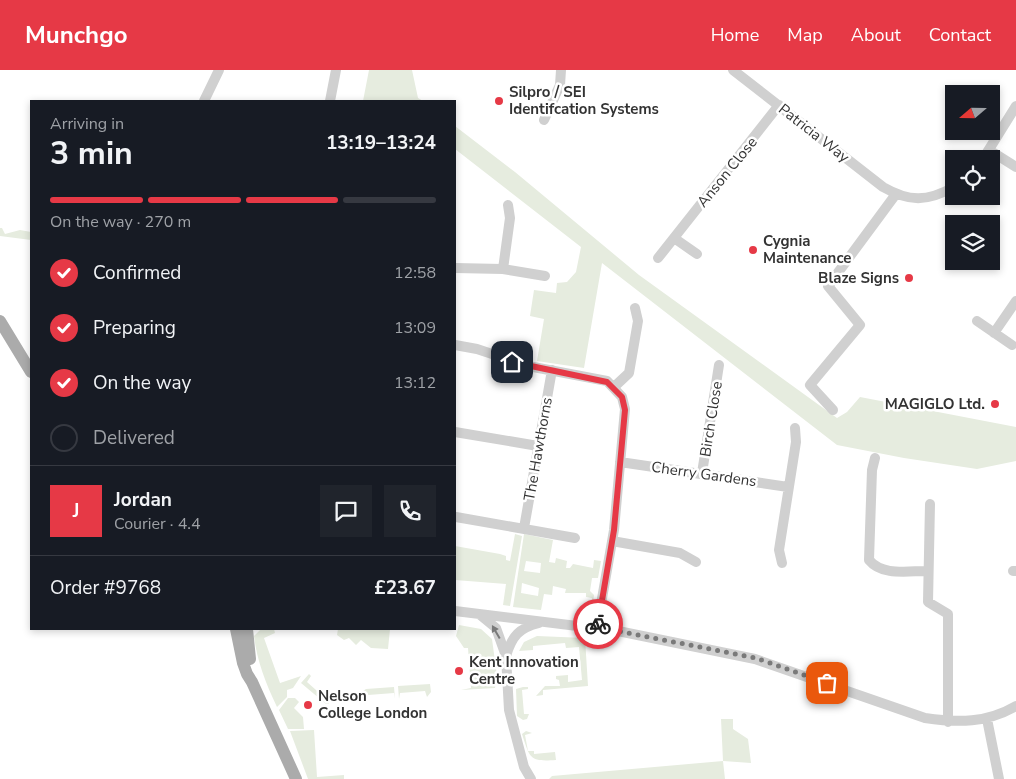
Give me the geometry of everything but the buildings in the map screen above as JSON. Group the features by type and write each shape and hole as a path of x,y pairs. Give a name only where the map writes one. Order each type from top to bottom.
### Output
{"main road":[{"path":"0,321 30,370"},
{"path":"236,630 247,674 296,779"},
{"path":"247,630 252,682"}],"street":[{"path":"204,100 219,70"},
{"path":"330,100 336,70"},
{"path":"544,120 560,85 561,70"},
{"name":"Patricia Way","path":"733,70 883,186 896,194 911,199 930,197 945,191"},
{"name":"Anson Close","path":"658,258 779,106"},
{"path":"988,150 1016,106"},
{"path":"1000,160 1016,167"},
{"path":"833,410 810,385 860,325 828,286 896,194"},
{"path":"503,269 510,218 508,205"},
{"path":"674,238 697,254"},
{"path":"456,268 503,269 545,276"},
{"path":"994,333 1016,301"},
{"path":"614,387 628,373 638,322 635,308"},
{"path":"977,321 1012,345"},
{"path":"456,345 528,366 599,379 614,387 622,397 625,410 612,542 597,627"},
{"name":"Birch Close","path":"702,473 719,365"},
{"name":"The Hawthorns","path":"524,528 552,370"},
{"path":"782,562 779,550 796,442 795,428"},
{"path":"456,432 538,446"},
{"path":"875,458 872,480 869,560 876,568 884,570 927,571"},
{"name":"Cherry Gardens","path":"620,462 788,487"},
{"path":"930,504 927,571 928,602 948,614 948,722"},
{"path":"456,517 575,538"},
{"path":"612,542 680,553 696,562"},
{"path":"456,611 597,627 756,658 905,712 948,722 987,719 1016,706"},
{"path":"479,614 496,628 506,656 512,724 524,767 531,779"},
{"path":"506,656 515,633 521,629 546,621"},
{"path":"987,719 999,779"}],"shaded area":[{"path":"369,70 412,70 418,98 421,100 363,100"},
{"path":"456,127 515,172 639,275 837,418 847,412 860,397 1016,427 1016,461 977,469 837,445 602,263 584,368 537,361 544,319 530,316 534,290 556,293 557,283 567,282 576,272 581,247 456,150"},
{"path":"0,228 2,228 5,234 20,230 30,232 30,240 0,236"},
{"path":"515,534 522,536 510,606 503,605 506,584 456,580 456,546 500,554 506,556 506,560 510,561"},
{"path":"524,534 553,540 549,562 555,563 556,558 567,561 566,568 570,568 573,564 593,568 594,560 601,561 598,578 592,578 590,591 594,595 593,603 592,598 586,597 586,593 565,593 566,589 553,586 552,595 544,594 541,610 513,607","holes":["526,561 541,563 540,573 524,571","522,583 539,588 538,596 521,593"]},
{"path":"459,625 481,629 492,639 497,676 495,688 461,690 471,688 468,648 464,648 456,636"},
{"path":"260,630 274,630 275,633 264,638 280,683 301,676 293,688 287,690 287,697 277,707 257,654 254,636"},
{"path":"338,630 390,630 388,649 371,648 361,640 356,645 349,638 344,640 337,635"},
{"path":"537,636 585,638 588,686 543,690 543,695 536,696 545,686 560,686 556,676 568,675 568,682 582,680 579,647 566,648 565,643 533,646 533,650 519,651 524,642"},
{"path":"309,674 311,676 307,682 325,698 331,691 333,693 333,697 329,698 329,704 326,704 301,683"},
{"path":"430,684 431,692 427,697 425,691 400,693 399,699 398,686"},
{"path":"394,687 395,699 394,693 368,695 368,701 362,696 363,691 366,689"},
{"path":"528,687 528,689 522,690 524,714 529,714 527,719 523,720 517,716 516,689"},
{"path":"288,698 295,698 299,702 294,708 303,717 304,729 288,729 279,710"},
{"path":"721,719 733,719 733,729 748,739 751,763 723,761"},
{"path":"314,730 317,777 344,775 344,779 308,779 290,731"},
{"path":"526,731 532,733 525,735 528,751 522,734"},
{"path":"528,751 534,751 534,754 555,752 556,760 535,759"},
{"path":"723,761 725,779 549,779 552,776"}],"way so far":[{"path":"598,624 597,627 756,658 827,683"}],"place":[{"name":"Silpro / SEI Identifcation Systems","path":"499,101"},
{"name":"Cygnia Maintenance","path":"753,250"},
{"name":"Blaze Signs","path":"909,278"},
{"name":"MAGIGLO Ltd.","path":"995,404"},
{"name":"Kent Innovation Centre","path":"459,671"},
{"name":"Nelson College London","path":"308,705"}],"route":[{"path":"512,362 599,379 614,387 622,397 625,410 614,530 598,624"}]}
